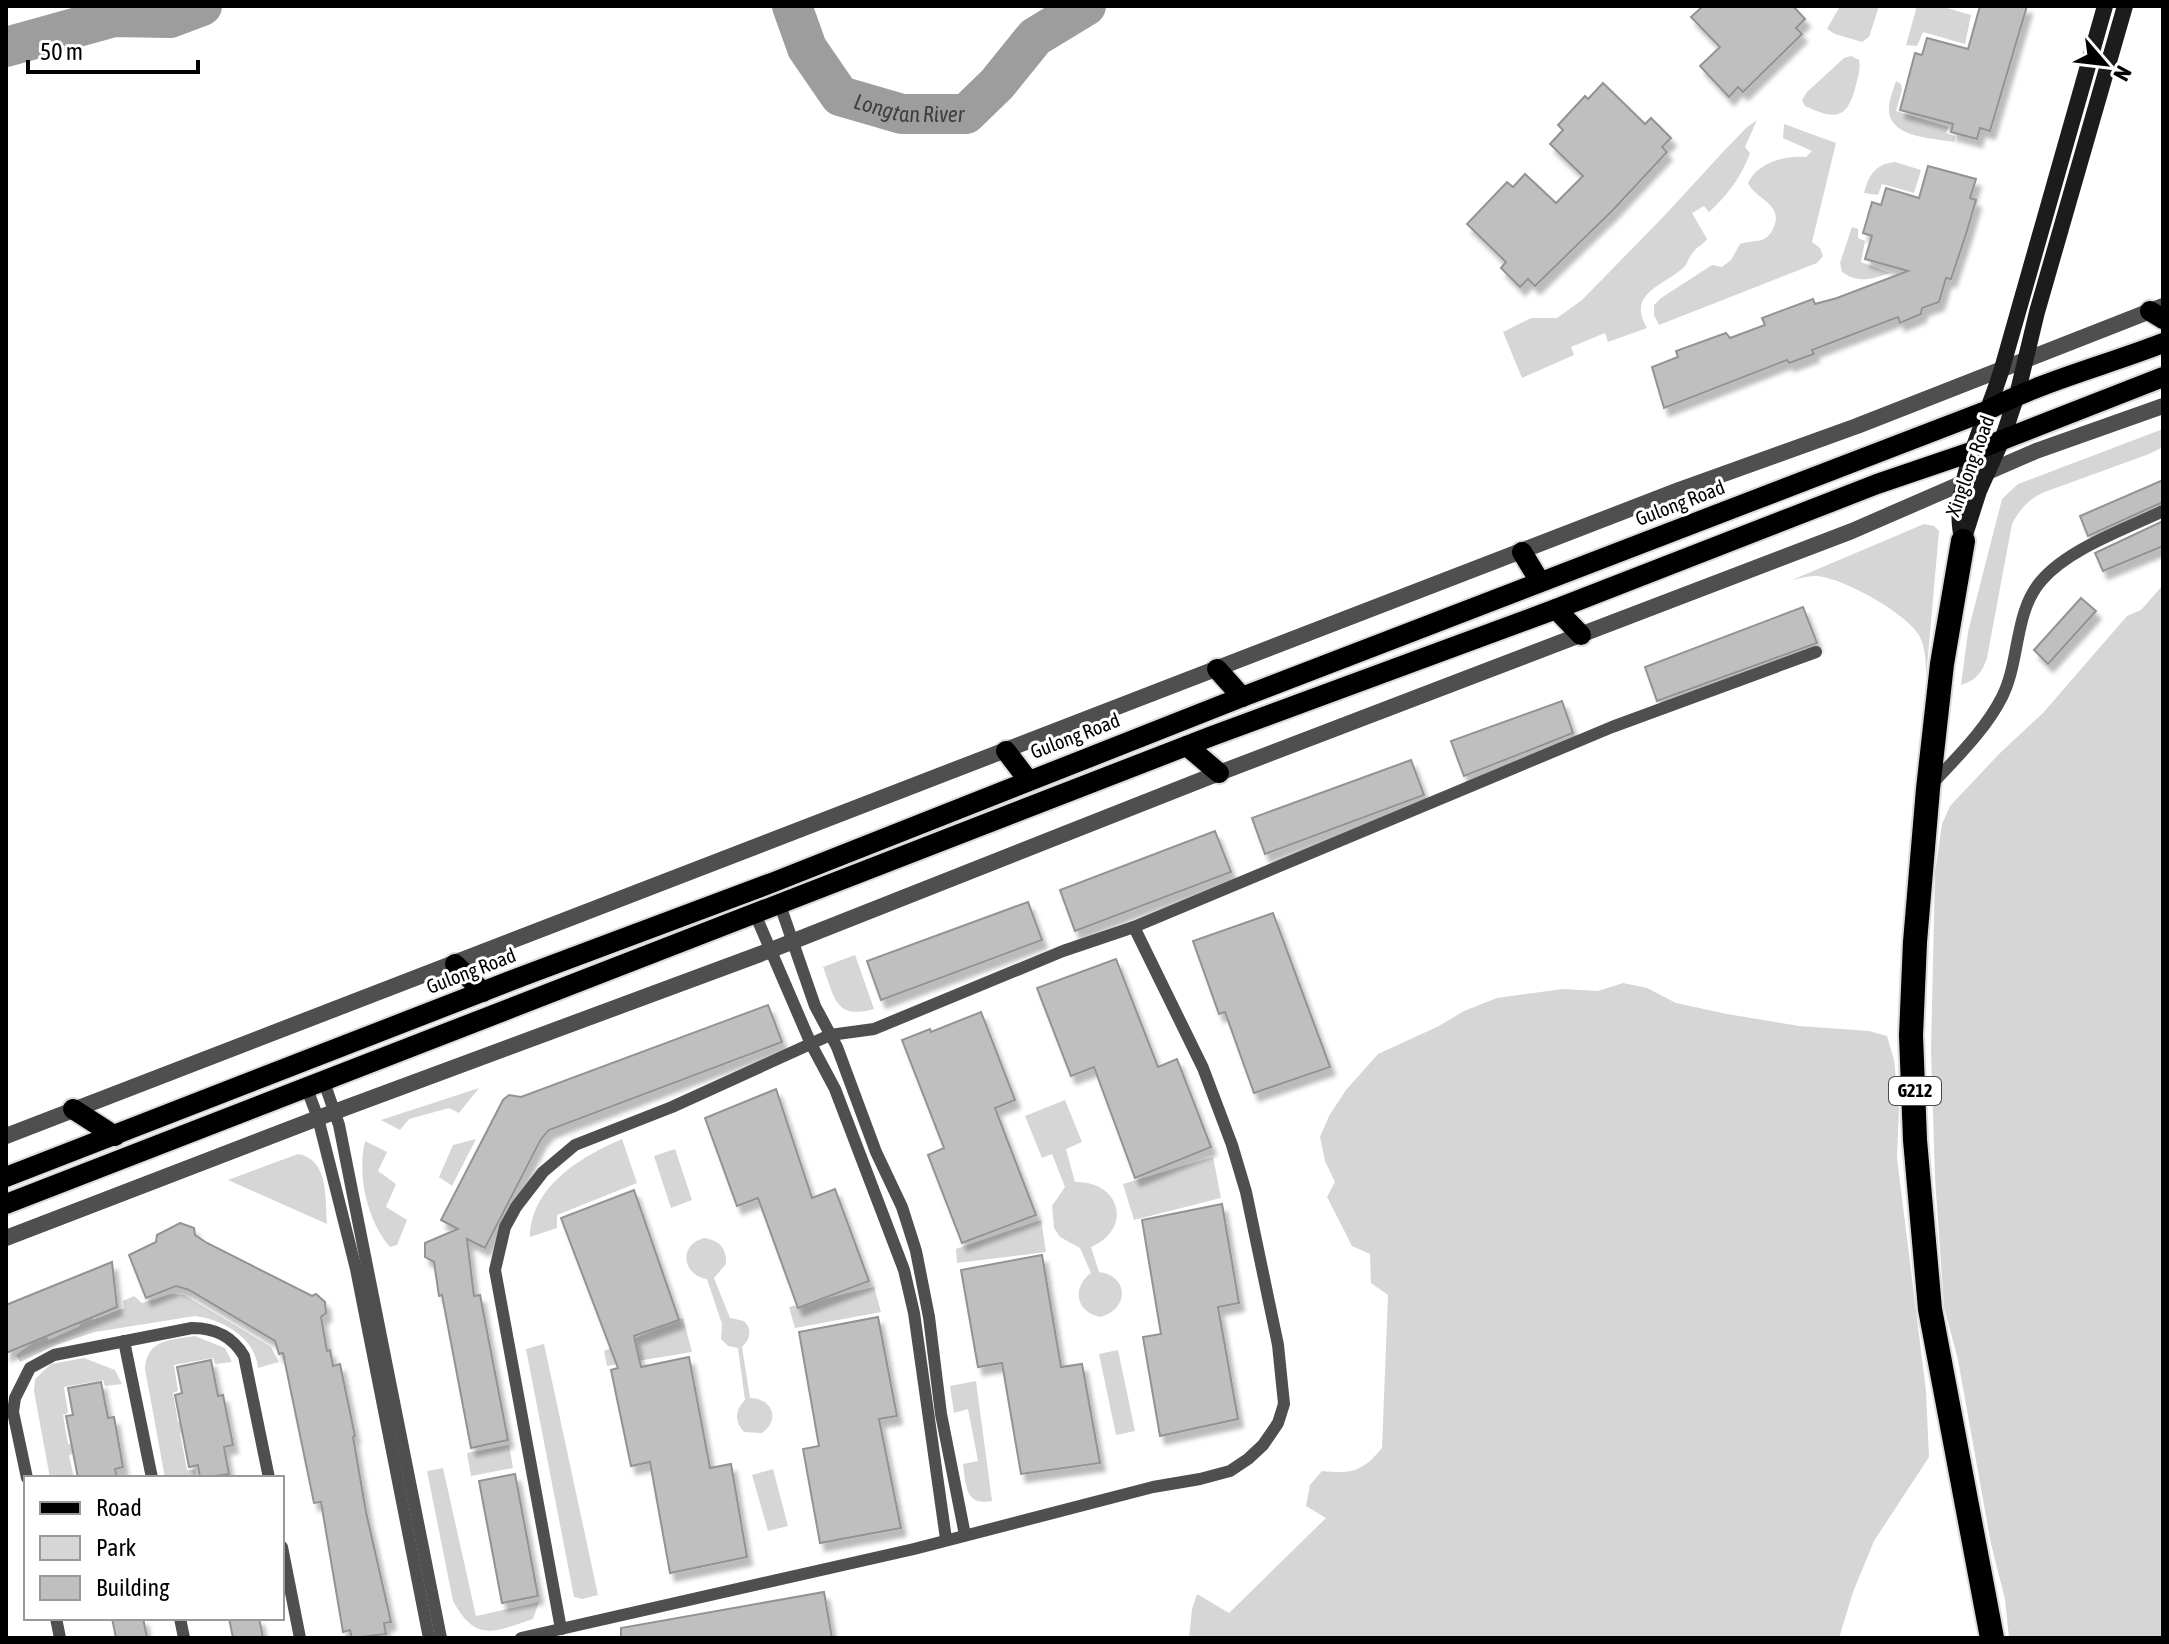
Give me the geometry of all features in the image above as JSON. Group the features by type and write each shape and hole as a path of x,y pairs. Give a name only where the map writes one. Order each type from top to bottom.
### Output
{"highway":[{"name":"G212","path":"1963,541 1942,664 1928,789 1915,942 1911,1035 1921,1225 1930,1309 1992,1638"}],"main road":[{"name":"Xinglong Road","path":"1963,541 1958,526 1963,482 2002,370 2105,6"},
{"name":"Xinglong Road","path":"1963,541 2017,395 2125,6"},
{"name":"Gulong Road","path":"6,1177 1986,411 2017,395 2163,343"},
{"path":"6,1204 1187,746 2163,377"},
{"path":"1522,552 1540,582"},
{"path":"1556,609 1581,635"},
{"path":"1217,669 1242,697"},
{"path":"1187,746 1219,773"},
{"path":"1006,751 1028,780"},
{"path":"455,964 483,992"},
{"path":"73,1109 115,1136"}],"street":[{"path":"6,1136 1679,490 2159,312"},
{"path":"6,1238 771,950 1219,773 1852,531 2036,451 2163,406"}],"lane":[{"path":"1928,789 1983,726 2002,697 2029,601 2040,582 2071,557 2163,511"},
{"path":"561,1629 495,1270 505,1227 530,1187 575,1145 672,1107 830,1035 874,1029 1063,951 1134,927 1612,727 1816,652"},
{"path":"780,905 815,1006 902,1207 916,1251 929,1317 943,1429 965,1535"},
{"path":"755,914 811,1044 835,1089 910,1290 946,1539"},
{"path":"521,1638 914,1549 1153,1487 1230,1471 1263,1445 1278,1423 1284,1404 1278,1345 1264,1273 1232,1145 1203,1068 1134,927"},
{"path":"316,1085 335,1112 441,1638"},
{"path":"316,1085 318,1118 356,1269 429,1638"},
{"path":"27,1476 13,1412 15,1398 30,1368 54,1355 192,1328 211,1328 237,1345 244,1356 269,1476"},
{"path":"124,1341 152,1476"},
{"path":"284,1557 300,1638"}],"green space":[{"path":"1840,6 1879,6 1869,37 1862,42 1827,29"},
{"path":"1917,6 1940,6 1971,15 1965,44 1923,32 1917,46 1906,45"},
{"path":"1851,56 1859,60 1859,69 1852,97 1844,111 1832,115 1805,106 1802,100 1807,92 1844,58"},
{"path":"1896,81 1901,84 1902,90 1896,111 1948,127 1946,133 1955,136 1954,142 1915,135 1897,127 1889,112"},
{"path":"1757,120 1745,147 1750,153 1733,185 1709,212 1704,206 1692,213 1707,239 1692,253 1684,267 1644,298 1642,316 1647,328 1608,342 1605,333 1571,347 1574,355 1522,378 1503,332 1531,318 1557,318 1582,300"},
{"path":"1784,124 1836,143 1812,242 1820,248 1823,256 1817,263 1659,325 1654,315 1654,305 1661,298 1712,265 1722,267 1731,260 1740,244 1764,239 1771,232 1776,221 1775,214 1748,183 1765,165 1789,157 1806,157 1812,151 1783,138"},
{"path":"1895,162 1921,170 1914,193 1882,184 1878,195 1864,193 1874,172 1882,165"},
{"path":"1852,227 1858,229 1858,238 1865,241 1861,262 1890,273 1860,279 1842,272 1840,263"},
{"path":"2163,429 2163,447 2042,493 2021,510 2012,524 1987,658 1978,675 1961,685 1968,632 2002,499 2018,484"},
{"path":"1924,524 1934,526 1939,531 1926,678 1925,656 1919,635 1888,607 1828,578 1814,576 1792,580"},
{"path":"2163,585 2163,1638 2009,1638 2005,1599 1991,1544 1958,1360 1944,1307 1935,1178 1931,1050 1935,872 1942,824 1950,806 2043,713 2127,616 2141,610"},
{"path":"855,955 874,1009 861,1012 844,1009 838,1004 823,967"},
{"path":"1623,983 1647,988 1676,1003 1727,1014 1799,1026 1869,1031 1887,1036 1894,1060 1899,1108 1897,1158 1926,1391 1929,1457 1874,1541 1853,1592 1839,1638 1189,1638 1197,1594 1229,1613 1326,1518 1306,1506 1310,1485 1322,1471 1356,1470 1382,1448 1388,1295 1371,1283 1370,1254 1352,1246 1327,1197 1335,1182 1325,1161 1320,1137 1346,1090 1378,1054 1497,998 1563,989 1598,991"},
{"path":"479,1088 459,1113 449,1108 409,1119 400,1130 381,1120"},
{"path":"1065,1100 1082,1142 1066,1149 1075,1182 1103,1189 1116,1207 1117,1218 1113,1229 1091,1247 1099,1272 1116,1280 1122,1293 1117,1307 1100,1317 1081,1305 1081,1285 1091,1273 1080,1248 1060,1237 1054,1228 1052,1206 1065,1187 1052,1154 1042,1158 1025,1116"},
{"path":"476,1139 452,1186 439,1177 453,1145"},
{"path":"622,1139 637,1183 557,1215 557,1228 530,1237 539,1203 549,1188 575,1164"},
{"path":"365,1141 387,1152 378,1171 396,1184 386,1207 407,1220 397,1245 390,1247 375,1224 366,1197 362,1169"},
{"path":"675,1149 692,1200 671,1208 654,1156"},
{"path":"298,1154 308,1157 320,1171 327,1224 228,1180"},
{"path":"1213,1157 1221,1198 1134,1220 1123,1184"},
{"path":"1041,1220 1046,1252 957,1263 956,1249"},
{"path":"704,1238 718,1243 723,1249 726,1264 714,1278 730,1318 744,1321 748,1327 749,1337 742,1347 750,1398 764,1402 772,1416 768,1428 762,1433 744,1432 737,1420 739,1408 745,1400 738,1348 728,1346 721,1339 722,1324 707,1279 692,1272 686,1260 690,1247"},
{"path":"874,1287 881,1312 795,1328 789,1307"},
{"path":"171,1294 184,1295 271,1347 279,1362 258,1368 251,1347 236,1332 216,1321 195,1316 95,1332 56,1345 20,1362 16,1355 31,1344 28,1338 43,1331 49,1340 80,1326 77,1318 89,1312 93,1320 124,1308 123,1301 134,1296 142,1303"},
{"path":"683,1318 692,1352 607,1366 604,1351"},
{"path":"195,1336 225,1348 232,1362 215,1364 213,1358 174,1365 178,1391 173,1393 178,1422 184,1422 187,1430 180,1433 187,1470 195,1470 196,1476 165,1476 145,1369 155,1346"},
{"path":"544,1344 598,1595 582,1599 574,1597 526,1349"},
{"path":"1118,1350 1135,1431 1116,1435 1099,1354"},
{"path":"84,1358 115,1370 122,1384 105,1386 103,1380 64,1387 68,1413 63,1415 68,1444 74,1444 77,1453 69,1455 74,1476 50,1476 34,1391 35,1379 51,1364"},
{"path":"976,1381 992,1501 983,1502 968,1493 963,1464 978,1461 968,1409 954,1413 950,1386"},
{"path":"509,1445 513,1468 471,1476 467,1453"},
{"path":"443,1468 476,1616 539,1602 533,1619 497,1630 478,1629 461,1614 453,1601 427,1471"},
{"path":"773,1469 788,1526 768,1531 752,1475"}],"building":[{"path":"1703,6 1793,6 1805,19 1796,28 1802,34 1743,92 1738,87 1729,97 1700,66 1720,47 1691,17"},
{"path":"1980,6 2027,6 1990,131 1980,128 1977,139 1951,132 1953,124 1900,110 1915,53 1922,55 1927,38 1968,49"},
{"path":"1603,83 1645,124 1651,118 1671,138 1662,147 1667,152 1535,286 1528,279 1520,287 1501,268 1506,262 1467,224 1507,182 1513,187 1525,174 1556,203 1583,176 1550,144 1563,130 1558,125 1585,96 1588,99"},
{"path":"1928,166 1976,179 1970,198 1976,200 1967,231 1951,279 1946,278 1939,302 1922,308 1921,314 1900,323 1898,317 1812,350 1814,354 1789,363 1787,360 1664,408 1652,367 1678,357 1676,351 1726,333 1730,338 1765,325 1762,318 1813,299 1815,304 1837,298 1908,271 1865,259 1872,236 1863,233 1872,202 1881,205 1886,188 1919,198"},
{"path":"2163,480 2163,502 2088,536 2080,516"},
{"path":"2163,521 2163,546 2103,571 2095,553"},
{"path":"2081,598 2096,611 2048,664 2034,650"},
{"path":"1803,607 1817,643 1657,701 1645,667"},
{"path":"1562,701 1573,733 1464,776 1451,741"},
{"path":"1411,760 1424,795 1265,854 1252,818"},
{"path":"1215,831 1231,872 1075,931 1060,890"},
{"path":"1028,902 1042,940 881,1000 867,961"},
{"path":"1273,913 1330,1067 1254,1093 1225,1012 1219,1014 1193,941"},
{"path":"1116,959 1158,1067 1177,1059 1211,1147 1135,1178 1094,1067 1071,1076 1037,988"},
{"path":"768,1005 782,1042 549,1130 541,1139 485,1248 467,1239 474,1296 480,1295 508,1440 471,1448 442,1295 439,1296 434,1262 425,1257 425,1243 458,1229 441,1220 503,1100 509,1095 521,1097"},
{"path":"981,1012 1015,1100 995,1108 1036,1215 962,1243 928,1155 944,1148 902,1040"},
{"path":"776,1089 812,1198 835,1189 869,1281 798,1308 758,1198 737,1206 705,1118"},
{"path":"634,1190 679,1320 634,1336 641,1367 689,1357 710,1468 731,1464 747,1557 670,1573 650,1462 631,1466 611,1370 618,1368 561,1218"},
{"path":"1222,1204 1239,1303 1218,1307 1238,1419 1160,1436 1143,1337 1161,1334 1142,1220"},
{"path":"180,1223 194,1228 195,1235 207,1243 312,1296 316,1294 325,1302 326,1313 321,1317 327,1351 330,1350 333,1366 340,1364 366,1512 391,1622 384,1623 386,1634 352,1638 350,1630 343,1632 321,1502 314,1503 283,1353 279,1354 275,1341 189,1290 176,1286 146,1298 129,1255 156,1242 157,1235"},
{"path":"1042,1255 1061,1367 1082,1364 1100,1463 1021,1474 1002,1363 978,1367 961,1270"},
{"path":"112,1262 117,1307 6,1353 6,1305"},
{"path":"878,1317 897,1416 879,1419 901,1528 820,1543 803,1449 819,1446 799,1332"},
{"path":"211,1360 218,1396 223,1395 233,1445 224,1447 229,1474 200,1476 198,1465 189,1467 175,1395 182,1393 177,1367"},
{"path":"101,1382 108,1418 114,1417 123,1467 115,1469 117,1476 78,1476 66,1416 73,1415 68,1388"},
{"path":"515,1474 538,1596 502,1603 479,1481"},
{"path":"824,1592 832,1638 621,1638 621,1628"},
{"path":"112,1620 143,1620 147,1638 116,1638"},
{"path":"229,1620 259,1620 263,1638 233,1638"}],"waterway":[{"name":"Longtan River","path":"6,47 114,17 170,18 202,6"},
{"name":"Longtan River","path":"792,6 807,48 840,96 902,114 966,114 997,84 1035,37 1086,6"}]}
